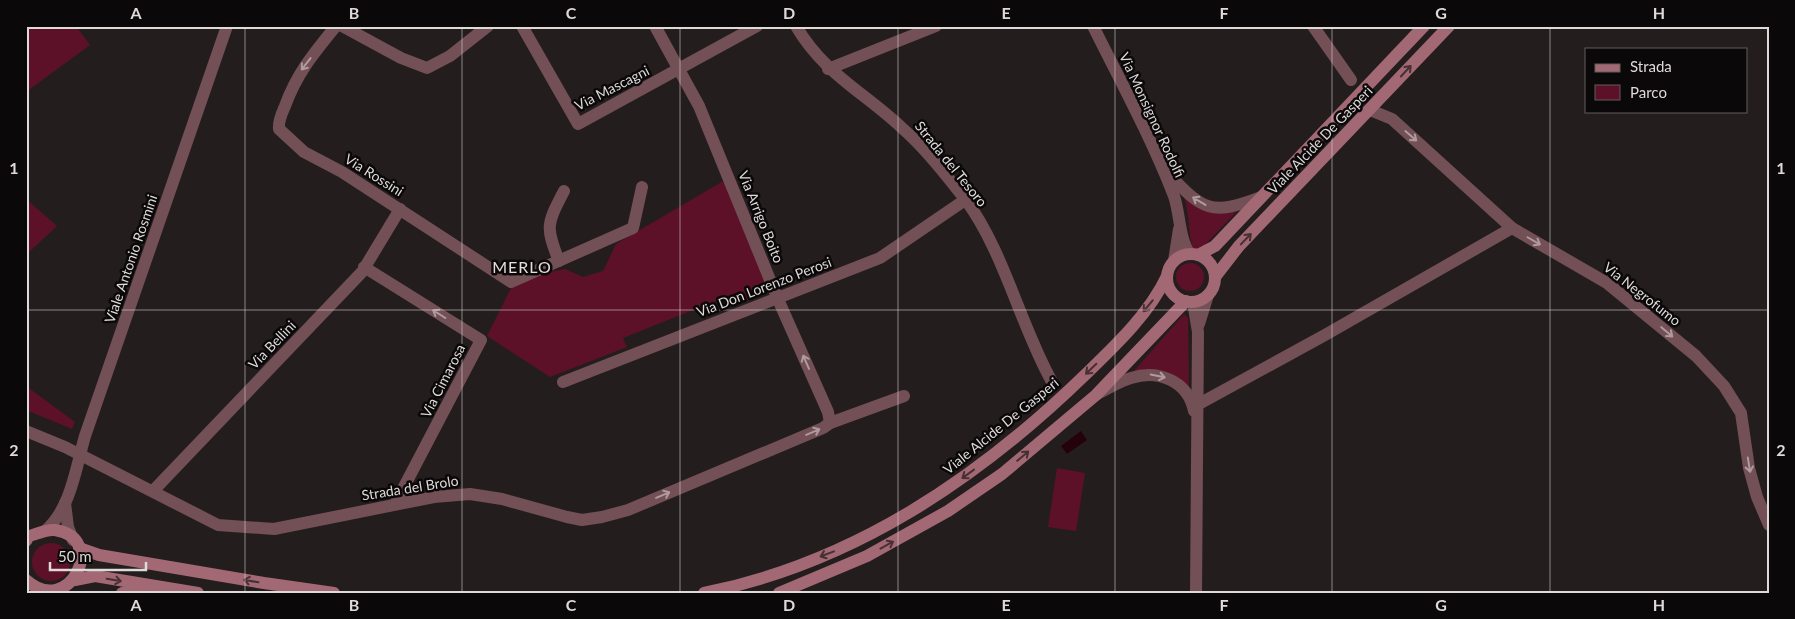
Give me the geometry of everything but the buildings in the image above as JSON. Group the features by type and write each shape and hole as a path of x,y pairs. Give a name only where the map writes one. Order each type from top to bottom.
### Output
{"main road":[{"name":"Viale Alcide De Gasperi","path":"704,593 779,572 857,542 942,493 993,456 1060,400 1108,353 1151,304 1174,261 1215,246 1424,26"},
{"name":"Viale Alcide De Gasperi","path":"1208,295 1212,289 1214,276 1239,246 1449,26"},
{"path":"1194,255 1210,263 1214,276"},
{"path":"1167,276 1170,289 1180,299 1190,302"},
{"path":"779,593 867,556 948,511 1002,474 1096,395 1190,302 1208,295"},
{"path":"27,537 45,530 60,532 76,544 118,558 264,584 334,593"},
{"path":"33,587 48,592 64,591 75,580 82,566 76,544"},
{"path":"75,580 95,576 198,593"},
{"path":"122,593 152,586"}],"street":[{"name":"Viale Antonio Rosmini","path":"45,530 58,517 65,503 80,454 227,26"},
{"name":"Via Rossini","path":"336,26 302,68 291,88 281,116 279,129 304,152 342,172 511,282 633,228 642,187"},
{"path":"342,26 401,58 427,68 450,56 488,26"},
{"name":"Via Mascagni","path":"522,26 578,124 680,70 757,26"},
{"name":"Via Arrigo Boito","path":"656,26 699,106 777,296 828,412 830,423"},
{"name":"Strada del Tesoro","path":"796,26 805,42 828,69 903,128 966,200 985,232 1051,380"},
{"path":"828,69 936,26"},
{"name":"Via Monsignor Rodolfi","path":"1092,26 1161,164 1174,198 1184,239 1194,255"},
{"path":"1313,26 1351,80"},
{"name":"Via Negrofumo","path":"1370,110 1392,119 1512,228 1607,283 1696,356 1724,386 1740,413 1749,468 1757,497 1769,525"},
{"path":"1161,164 1183,189 1199,202 1216,209 1233,208 1262,197"},
{"path":"559,261 549,236 549,220 564,191"},
{"name":"Via Don Lorenzo Perosi","path":"563,382 777,296 880,258 966,200"},
{"name":"Via Bellini","path":"153,491 364,268 400,209"},
{"name":"Via Monsignor Rodolfi","path":"1174,261 1180,219"},
{"path":"1197,405 1326,335 1512,228"},
{"name":"Via Cimarosa","path":"364,268 481,340 395,504"},
{"path":"1196,593 1198,332 1208,295"},
{"path":"1190,302 1198,332"},
{"path":"1096,395 1129,378 1155,374 1172,380 1183,388 1193,404 1196,421"},
{"name":"Strada del Brolo","path":"26,431 80,454 218,525 274,529 434,497 470,494 502,499 582,520 618,513 823,428 830,423 904,396"},
{"name":"Viale Antonio Rosmini","path":"65,503 68,527 76,544"}],"green space":[{"path":"26,26 76,26 90,45 26,92"},
{"path":"725,180 769,291 739,304 738,292 623,338 627,347 550,377 487,336 512,286 544,273 565,269 583,277 603,271 616,244"},
{"path":"1183,195 1195,206 1207,212 1229,213 1237,211 1200,250 1195,252 1191,240"},
{"path":"26,199 57,226 26,255"},
{"path":"1190,263 1200,267 1204,277 1200,287 1190,291 1180,287 1176,277 1180,267"},
{"path":"1184,314 1188,318 1189,388 1158,370 1134,371"},
{"path":"26,386 75,422 72,429 26,410"},
{"path":"1057,468 1085,473 1076,531 1048,527"},
{"path":"51,543 64,549 70,562 64,575 51,581 38,575 32,562 38,549"}],"shaded area":[{"path":"1081,431 1087,440 1067,454 1061,446"}],"district":[{"name":"MERLO","path":"522,267"}]}
